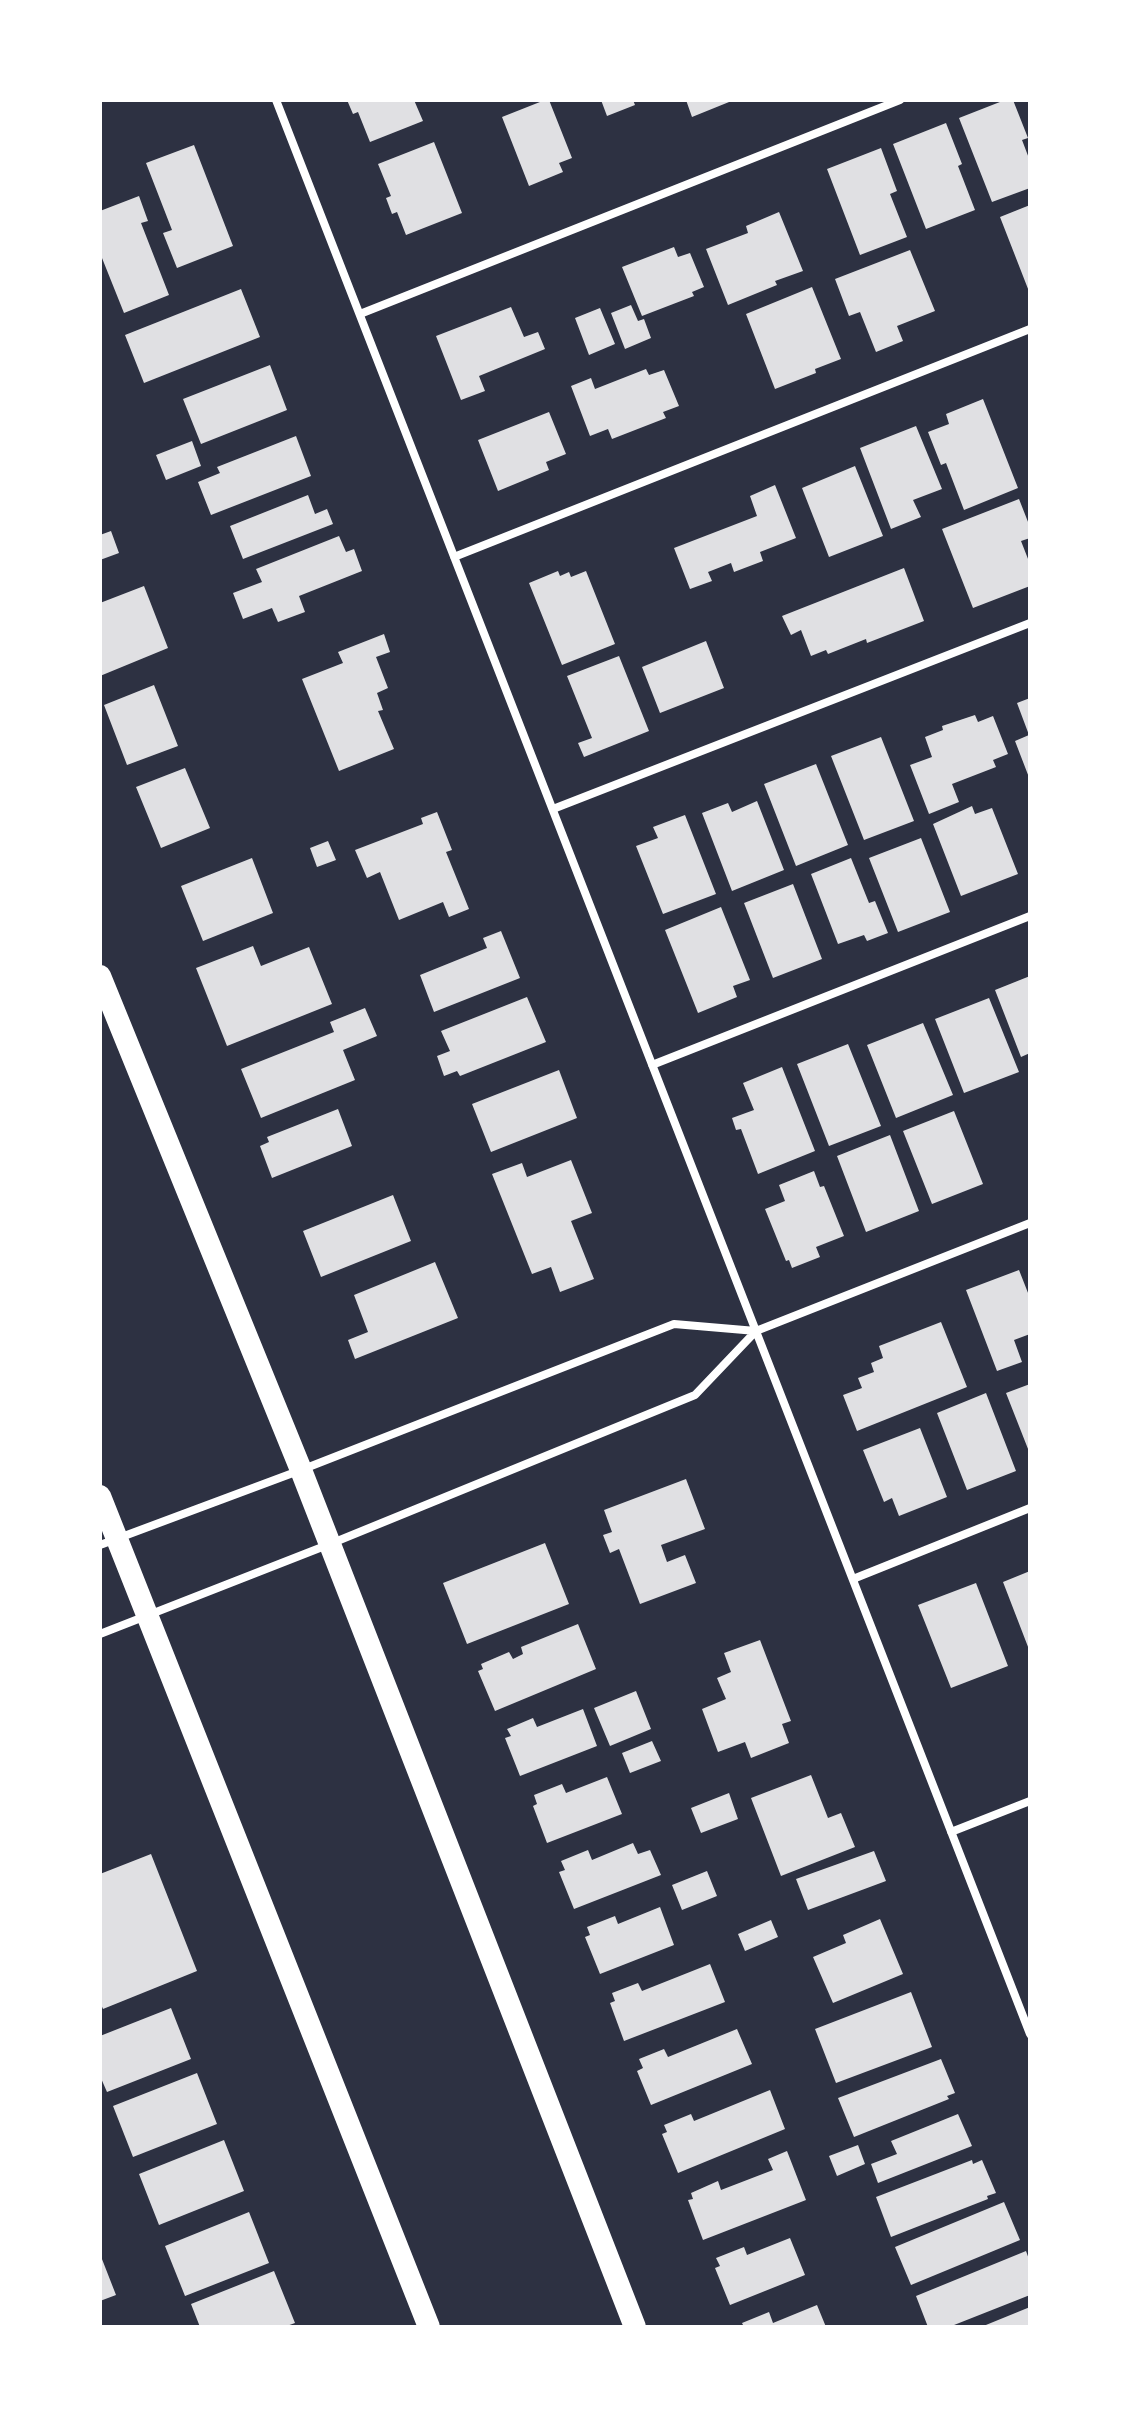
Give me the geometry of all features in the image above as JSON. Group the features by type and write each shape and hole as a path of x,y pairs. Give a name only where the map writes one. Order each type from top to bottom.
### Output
{"highway":[{"path":"100,976 301,1470 635,2327"},
{"path":"100,1496 108,1541 148,1616 429,2327"}],"street":[{"path":"276,100 1030,2034"},
{"path":"360,314 900,100"},
{"path":"454,557 1030,329"},
{"path":"553,809 1030,623"},
{"path":"652,1065 1030,916"},
{"path":"100,1634 695,1395 756,1331 1030,1223"},
{"path":"108,1541 301,1470 674,1324 756,1331"},
{"path":"853,1579 1030,1508"},
{"path":"951,1832 1030,1801"}],"building":[{"path":"347,100 414,100 423,121 370,142 358,112 353,114"},
{"path":"549,100 572,158 559,163 563,172 529,186 502,117"},
{"path":"601,100 633,100 635,105 607,116"},
{"path":"686,100 734,100 692,117"},
{"path":"1005,100 1013,100 1028,138 1022,140 1030,161 1030,188 992,202 959,118"},
{"path":"946,123 975,210 926,229 893,144"},
{"path":"434,142 462,213 406,235 397,212 392,214 386,198 391,196 378,164"},
{"path":"194,145 233,246 177,268 163,233 172,230 146,163"},
{"path":"881,148 897,191 890,194 907,237 860,255 827,169"},
{"path":"139,196 148,221 141,223 169,295 124,313 100,253 100,211"},
{"path":"1030,205 1030,294 1000,217"},
{"path":"779,212 803,271 775,281 777,285 728,305 706,249 748,233 746,226"},
{"path":"674,247 678,257 690,253 704,287 692,292 694,296 642,316 622,267"},
{"path":"910,250 935,311 897,326 903,341 876,352 860,312 849,316 835,279"},
{"path":"812,287 841,359 815,369 816,373 775,389 746,314"},
{"path":"241,289 260,337 144,383 125,335"},
{"path":"631,305 638,321 644,319 651,338 625,349 611,313"},
{"path":"511,307 524,337 538,332 545,349 479,376 485,391 461,400 436,336"},
{"path":"600,308 615,344 589,355 575,318"},
{"path":"270,365 287,410 201,444 183,399"},
{"path":"646,369 649,375 664,370 679,406 663,412 666,418 612,439 608,429 590,436 571,386 591,378 595,389"},
{"path":"983,399 1018,488 964,510 946,463 941,465 928,432 949,424 946,414"},
{"path":"549,412 566,454 546,462 549,470 498,491 478,440"},
{"path":"916,426 942,489 913,500 921,517 891,529 860,448"},
{"path":"296,436 311,476 211,515 198,482 220,473 217,467"},
{"path":"192,441 201,466 166,480 156,455"},
{"path":"855,466 883,536 829,557 802,488"},
{"path":"775,485 796,538 760,552 763,561 734,572 731,563 708,572 712,581 690,589 674,548 757,516 750,496"},
{"path":"308,495 315,514 327,509 333,524 243,559 230,526"},
{"path":"1019,499 1030,527 1030,538 1021,541 1030,564 1030,586 973,608 942,529"},
{"path":"111,531 119,553 100,560 100,535"},
{"path":"339,536 346,552 354,549 362,571 299,596 305,612 278,622 272,608 243,619 233,593 262,582 256,569"},
{"path":"904,568 924,621 867,643 866,639 828,654 826,650 811,656 801,630 791,635 782,616"},
{"path":"558,571 560,576 569,572 571,577 586,571 615,644 562,665 529,583"},
{"path":"144,586 168,648 100,676 100,603"},
{"path":"384,634 390,652 376,657 388,688 377,693 383,710 378,711 394,749 339,771 302,679 343,663 338,652"},
{"path":"706,641 724,688 660,713 642,667"},
{"path":"619,656 649,731 584,757 578,743 592,738 567,676"},
{"path":"154,685 178,746 127,765 104,705"},
{"path":"1030,698 1030,780 1015,741 1029,735 1017,703"},
{"path":"975,715 978,722 993,716 1008,754 993,760 996,767 952,784 959,802 929,814 910,765 932,757 925,737 943,730 942,726"},
{"path":"881,737 914,821 864,840 831,756"},
{"path":"816,764 848,845 796,866 764,784"},
{"path":"185,768 210,828 161,848 136,787"},
{"path":"757,801 784,870 732,891 702,813 728,803 732,812"},
{"path":"972,806 975,814 992,808 1018,874 961,896 933,824"},
{"path":"437,812 452,850 446,852 469,909 449,917 443,902 399,920 380,872 367,878 355,850 423,824 421,818"},
{"path":"685,815 716,894 663,914 636,846 658,838 653,827"},
{"path":"921,838 950,912 898,932 869,858"},
{"path":"328,841 336,860 317,867 310,848"},
{"path":"252,858 273,913 203,941 181,886"},
{"path":"851,858 869,903 875,901 888,933 867,941 864,935 838,944 811,874"},
{"path":"793,884 822,959 773,978 744,903"},
{"path":"721,907 750,980 733,986 737,997 698,1013 665,930"},
{"path":"501,931 520,978 434,1012 420,975 487,948 483,938"},
{"path":"253,946 261,966 309,947 332,1004 227,1046 196,968"},
{"path":"1030,976 1030,1053 1021,1057 995,990"},
{"path":"527,997 546,1042 460,1076 457,1071 444,1076 437,1056 450,1051 441,1031"},
{"path":"989,998 1019,1072 964,1093 935,1019"},
{"path":"365,1008 377,1036 343,1050 355,1080 261,1118 241,1069 334,1032 330,1022"},
{"path":"923,1023 953,1095 896,1118 867,1045"},
{"path":"848,1044 881,1126 829,1146 797,1064"},
{"path":"782,1067 815,1151 758,1174 741,1129 736,1130 732,1118 754,1110 743,1083"},
{"path":"559,1070 577,1118 491,1152 472,1104"},
{"path":"338,1109 352,1146 272,1178 260,1146 269,1142 267,1137"},
{"path":"954,1111 983,1184 932,1204 903,1131"},
{"path":"890,1135 919,1211 866,1232 837,1156"},
{"path":"571,1160 592,1213 571,1221 594,1279 560,1292 551,1267 532,1274 492,1174 522,1163 527,1177"},
{"path":"814,1171 820,1187 824,1186 844,1236 816,1247 820,1257 792,1268 789,1260 786,1261 765,1209 785,1201 779,1185"},
{"path":"393,1195 411,1241 321,1277 303,1231"},
{"path":"435,1262 458,1318 355,1359 348,1340 368,1332 354,1295"},
{"path":"1019,1270 1030,1298 1030,1334 1014,1340 1022,1362 997,1371 966,1290"},
{"path":"941,1322 967,1387 857,1431 843,1395 862,1388 858,1378 874,1372 871,1363 883,1358 879,1346"},
{"path":"1030,1384 1030,1454 1006,1393"},
{"path":"986,1393 1016,1471 967,1490 937,1413"},
{"path":"920,1428 947,1497 899,1516 892,1498 884,1502 863,1450"},
{"path":"686,1479 705,1529 661,1545 667,1562 685,1555 696,1583 640,1604 619,1549 610,1553 603,1535 612,1532 604,1510"},
{"path":"545,1543 569,1604 467,1644 443,1583"},
{"path":"1030,1571 1030,1652 1003,1582"},
{"path":"976,1583 1008,1666 951,1688 918,1605"},
{"path":"578,1624 596,1669 495,1711 478,1671 483,1669 481,1664 509,1652 513,1659 523,1654 521,1647"},
{"path":"760,1640 791,1721 782,1724 789,1743 751,1758 745,1742 718,1752 702,1709 726,1699 717,1678 731,1672 724,1653"},
{"path":"636,1691 651,1729 610,1746 594,1708"},
{"path":"583,1709 597,1746 520,1776 505,1738 511,1736 507,1729 533,1718 537,1727"},
{"path":"652,1741 661,1761 630,1773 622,1753"},
{"path":"811,1775 828,1818 841,1813 855,1847 781,1876 751,1798"},
{"path":"607,1777 622,1814 547,1843 533,1806 537,1804 534,1795 562,1784 566,1793"},
{"path":"729,1793 738,1819 701,1833 691,1808"},
{"path":"633,1843 638,1854 650,1850 661,1875 574,1909 559,1872 565,1870 561,1861 588,1850 592,1860"},
{"path":"874,1851 886,1881 808,1910 796,1879"},
{"path":"151,1854 197,1971 103,2009 100,2002 100,1874"},
{"path":"707,1871 717,1896 682,1910 672,1885"},
{"path":"660,1907 674,1945 600,1974 585,1937 590,1935 587,1927 615,1916 618,1924"},
{"path":"880,1919 903,1974 833,2003 813,1957 846,1943 843,1935"},
{"path":"771,1920 778,1937 745,1951 738,1934"},
{"path":"710,1964 725,2002 624,2041 610,2003 615,2001 612,1993 638,1983 642,1991"},
{"path":"911,1992 932,2047 836,2083 815,2029"},
{"path":"171,2008 191,2059 107,2092 100,2076 100,2036"},
{"path":"737,2029 752,2064 651,2105 637,2071 643,2068 639,2059 664,2049 668,2057"},
{"path":"941,2059 955,2093 947,2096 949,2099 854,2137 838,2098"},
{"path":"197,2073 217,2124 133,2157 113,2106"},
{"path":"770,2090 785,2129 678,2173 662,2134 667,2132 664,2125 691,2114 694,2121"},
{"path":"958,2114 972,2146 878,2183 871,2164 897,2154 891,2141"},
{"path":"224,2140 244,2191 159,2225 139,2174"},
{"path":"858,2145 865,2164 837,2176 829,2156"},
{"path":"787,2151 806,2200 703,2240 688,2200 693,2199 691,2193 718,2181 721,2190 773,2170 768,2159"},
{"path":"972,2160 973,2164 982,2160 996,2193 987,2196 988,2199 891,2237 876,2197"},
{"path":"1004,2202 1020,2240 911,2285 895,2247"},
{"path":"249,2212 269,2263 185,2296 165,2246"},
{"path":"790,2238 805,2275 730,2305 715,2268 720,2266 716,2258 744,2247 747,2255"},
{"path":"1026,2251 1030,2262 1030,2295 949,2327 928,2327 916,2296"},
{"path":"100,2254 116,2295 100,2301"},
{"path":"274,2271 295,2323 284,2327 200,2327 191,2304"},
{"path":"817,2305 826,2327 744,2327 742,2323 769,2312 773,2323"},
{"path":"1030,2307 1030,2327 981,2327"}]}
